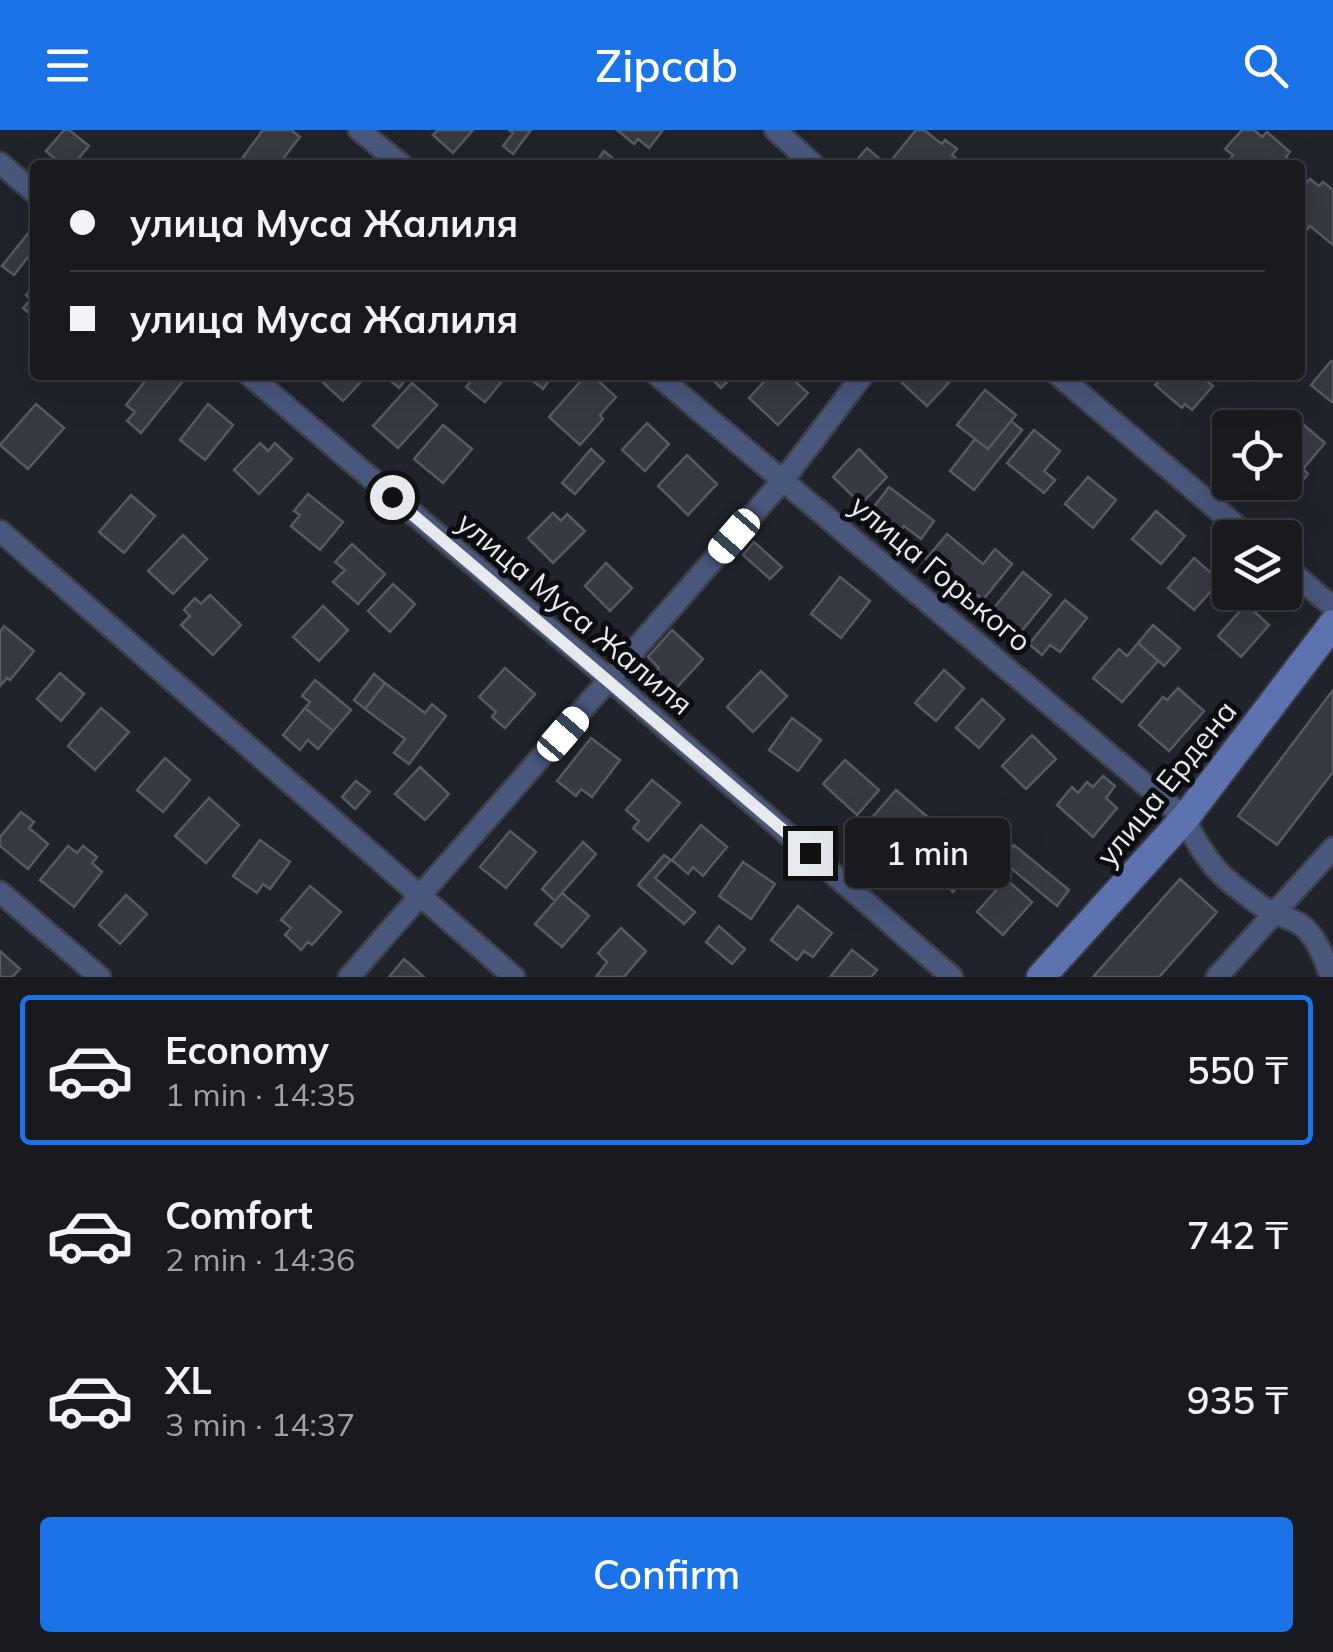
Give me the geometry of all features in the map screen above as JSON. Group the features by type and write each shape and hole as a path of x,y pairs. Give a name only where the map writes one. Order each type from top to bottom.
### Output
{"street":[{"path":"359,130 396,160"},
{"path":"776,130 809,160"},
{"path":"0,163 30,188"},
{"name":"улица Муса Жалиля","path":"255,380 610,680 952,977"},
{"name":"улица Горького","path":"663,380 1186,818"},
{"path":"349,977 784,479 858,380"},
{"path":"1064,380 1230,520"},
{"path":"0,531 514,977"},
{"path":"1302,581 1333,607"},
{"name":"улица Ердена","path":"1041,977 1186,818 1333,624"},
{"path":"1186,818 1198,848 1212,868 1272,913 1303,925 1332,977"},
{"path":"1216,977 1333,849"},
{"path":"0,892 100,977"}],"building":[{"path":"64,130 89,146 77,160 56,160 46,151"},
{"path":"263,130 291,130 300,137 282,160 243,157"},
{"path":"438,130 473,130 453,153 433,135"},
{"path":"509,130 531,130 513,154 503,146 513,133"},
{"path":"617,130 663,130 649,148 638,139 634,144"},
{"path":"916,130 924,130 942,144 945,140 957,149 952,155 958,160 895,160 893,158"},
{"path":"1242,130 1254,130 1262,137 1267,132 1290,152 1286,157 1289,160 1230,160 1233,155 1225,149"},
{"path":"867,148 881,160 857,160"},
{"path":"604,151 615,160 598,160"},
{"path":"1310,179 1333,190 1333,245 1310,226 1305,232 1305,184"},
{"path":"30,231 30,254 14,275 2,266"},
{"path":"1333,362 1333,403 1311,385"},
{"path":"146,380 183,381 141,433 127,421 135,412 126,405"},
{"path":"320,380 362,380 343,401"},
{"path":"389,380 405,380 399,388"},
{"path":"472,380 503,380 485,402 466,387"},
{"path":"531,380 549,380 543,389"},
{"path":"582,380 597,380 616,397 580,445 549,417"},
{"path":"713,380 729,380 721,388"},
{"path":"765,380 794,380 808,393 778,425 749,398"},
{"path":"905,380 951,380 927,406 902,383"},
{"path":"1206,380 1213,386 1192,410 1185,404 1182,408 1155,385 1159,381"},
{"path":"412,383 437,405 398,448 373,426"},
{"path":"985,390 1016,415 988,449 957,425"},
{"path":"36,404 64,428 28,469 0,445"},
{"path":"208,404 233,425 205,460 180,440"},
{"path":"1011,421 1022,430 974,490 950,471 975,439 988,449"},
{"path":"647,423 669,444 645,471 622,450"},
{"path":"1302,423 1325,443 1303,469 1308,474 1302,481"},
{"path":"443,425 472,449 443,483 414,459"},
{"path":"1034,430 1060,451 1044,471 1055,480 1044,493 1007,463"},
{"path":"260,443 268,451 275,443 292,459 259,494 234,470"},
{"path":"591,449 604,461 575,494 562,483"},
{"path":"859,449 887,477 861,504 833,477"},
{"path":"687,455 717,484 688,515 658,486"},
{"path":"1088,477 1116,500 1093,528 1065,504"},
{"path":"889,487 934,521 921,539 904,526 898,534 870,512"},
{"path":"308,494 343,522 320,550 291,526 300,515 294,511"},
{"path":"131,495 155,516 124,553 99,532"},
{"path":"1156,511 1185,536 1161,564 1132,539"},
{"path":"553,513 561,521 567,514 585,531 553,563 528,538"},
{"path":"947,534 983,564 995,549 1012,564 983,600 926,559"},
{"path":"183,535 207,559 173,594 148,571"},
{"path":"754,542 782,567 770,579 743,555"},
{"path":"352,544 385,574 358,604 333,582 345,570 335,562"},
{"path":"1194,558 1212,574 1212,590 1194,610 1168,588"},
{"path":"606,563 632,588 610,611 585,586"},
{"path":"1023,572 1051,595 1021,632 993,609"},
{"path":"840,577 870,601 841,638 811,614"},
{"path":"393,584 415,604 390,632 368,611"},
{"path":"210,595 241,625 213,655 181,625 190,616 184,610 195,598 201,604"},
{"path":"1065,600 1087,618 1060,652 1050,645 1042,655 1029,644"},
{"path":"323,606 348,630 319,661 293,637"},
{"path":"1241,610 1253,610 1269,625 1241,657 1218,636"},
{"path":"1153,625 1180,648 1164,666 1138,643"},
{"path":"4,626 34,651 0,686 0,632"},
{"path":"672,630 703,659 668,697 648,679 659,668 648,657"},
{"path":"1138,643 1158,661 1122,702 1093,678 1119,649 1127,656"},
{"path":"505,668 535,694 505,728 492,717 496,712 479,697"},
{"path":"944,670 964,688 936,721 915,703"},
{"path":"761,671 787,696 753,732 727,707"},
{"path":"60,673 84,694 61,721 37,699"},
{"path":"374,674 385,683 365,709 354,700"},
{"path":"315,680 351,710 333,731 305,708 310,702 302,696"},
{"path":"385,683 425,713 432,704 446,716 409,764 394,753 405,739 365,709"},
{"path":"1178,688 1204,711 1169,751 1139,725 1163,697 1167,700"},
{"path":"1333,690 1333,772 1277,845 1238,816"},
{"path":"982,699 1004,719 979,748 956,728"},
{"path":"101,708 129,732 95,770 68,746"},
{"path":"305,708 333,731 318,749 308,740 300,750 283,735"},
{"path":"792,718 821,740 798,771 769,750"},
{"path":"1032,735 1056,759 1026,789 1002,766"},
{"path":"591,738 620,760 592,797 581,789 576,796 557,781"},
{"path":"165,758 190,780 163,812 137,790"},
{"path":"845,760 879,790 857,815 823,784"},
{"path":"420,767 449,794 425,820 395,794"},
{"path":"1103,776 1115,786 1106,798 1117,808 1093,837 1057,805 1072,787 1078,793 1087,782 1093,787"},
{"path":"652,780 680,803 648,841 633,828 639,821 626,810"},
{"path":"356,781 370,792 355,809 342,797"},
{"path":"896,790 930,819 903,852 868,822"},
{"path":"209,798 239,825 206,863 175,836"},
{"path":"21,812 34,822 29,828 48,844 28,869 0,846 0,837"},
{"path":"701,825 727,847 703,876 693,867 688,874 672,860"},
{"path":"510,831 536,852 506,888 480,867"},
{"path":"967,835 989,858 953,892 932,870"},
{"path":"260,840 290,862 270,889 263,884 257,893 233,876"},
{"path":"583,842 596,854 555,901 542,889"},
{"path":"1014,845 1069,890 1057,906 1001,860"},
{"path":"68,846 77,853 83,846 97,857 92,863 102,872 74,907 40,880"},
{"path":"664,855 671,860 655,878 695,912 684,924 638,885"},
{"path":"743,862 775,884 751,919 719,896"},
{"path":"1006,879 1032,902 1003,935 977,912"},
{"path":"1180,879 1217,912 1159,977 1093,977"},
{"path":"310,886 341,912 312,945 308,942 301,950 285,935 291,928 281,920"},
{"path":"562,893 589,916 562,947 535,924"},
{"path":"126,895 147,914 120,944 99,925"},
{"path":"798,906 832,933 813,957 804,951 797,960 771,940"},
{"path":"719,926 745,949 732,964 706,942"},
{"path":"621,928 646,951 624,977 596,977 607,962 598,953"},
{"path":"852,950 877,970 871,977 830,977"},
{"path":"0,951 20,969 12,977 0,977"},
{"path":"404,959 424,977 389,977"}],"route":[{"path":"392,497 810,853"}]}
